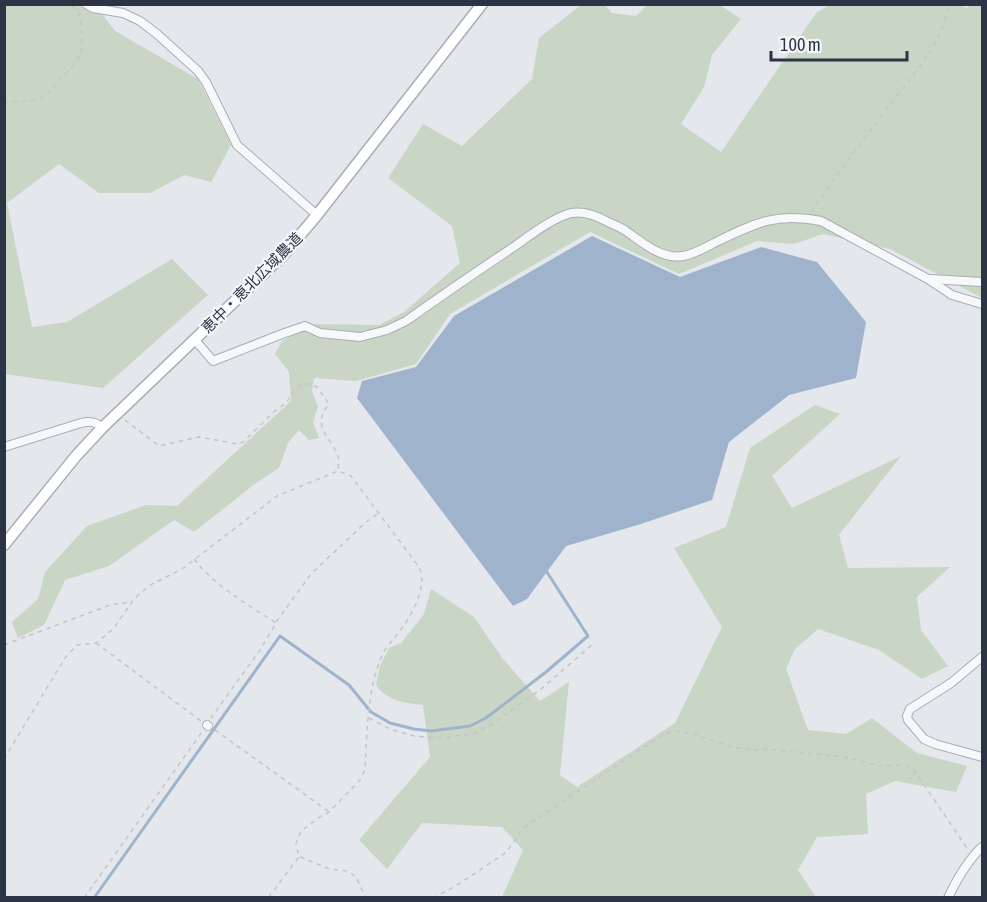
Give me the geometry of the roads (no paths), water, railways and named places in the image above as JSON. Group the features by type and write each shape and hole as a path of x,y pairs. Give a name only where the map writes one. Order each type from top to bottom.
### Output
{"street":[{"path":"86,4 93,8 123,13 140,21 198,71 206,82 237,145 317,214"},
{"name":"恵中・恵北広域農道","path":"4,545 76,456 102,428 285,253 482,4"},
{"path":"195,340 213,362 305,326 320,333 360,337 387,330 406,321 543,226 568,214 579,212 594,215 624,229 645,245 669,256 696,252 748,226 768,220 807,218 821,221 928,279 952,295 982,304"},
{"path":"928,279 982,282"},
{"path":"4,447 81,423 93,422 102,428"},
{"path":"982,657 951,683 910,709 907,716 924,739 934,744 982,757"},
{"path":"948,897 973,856 982,848"}],"water":[{"path":"592,236 680,277 761,247 817,262 866,322 856,378 789,395 729,442 712,500 566,546 527,599 513,606 357,398 362,381 416,367 454,316"}],"waterway":[{"path":"94,898 280,636 349,685 371,712 390,723 431,731 470,726 486,718 588,636 545,569"}]}
